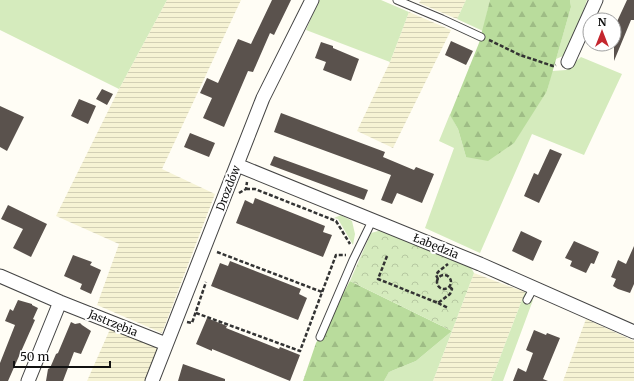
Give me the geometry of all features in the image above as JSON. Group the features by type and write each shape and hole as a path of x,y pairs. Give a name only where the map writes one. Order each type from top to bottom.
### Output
{"street":[{"name":"Drozdów","path":"152,381 263,98 312,0"},
{"path":"568,62 596,0"},
{"name":"Łabędzia","path":"237,165 460,256 634,332"},
{"name":"Jastrzębia","path":"0,276 60,302 166,344"},
{"path":"28,381 60,302"}],"lane":[{"path":"397,0 442,18 481,37"},
{"path":"320,337 353,260 372,221"},
{"path":"527,300 534,288"}],"path":[{"path":"481,37 520,55 553,66 568,62"},
{"path":"196,313 300,351 336,255 346,255 350,244 336,221 255,189 246,189"},
{"path":"217,252 322,292"},
{"path":"387,256 378,279 448,308"},
{"path":"450,287 441,289 437,283 438,279 436,275 460,256"},
{"path":"438,279 444,275 448,276 452,282 450,294 438,303"}],"shaded area":[{"path":"167,0 241,0 162,169 215,194 162,333 97,305 119,244 56,216 119,89"},
{"path":"421,0 466,0 457,19 419,3"},
{"path":"409,12 451,30 393,148 357,131 390,62"},
{"path":"474,273 525,292 491,381 433,381"},
{"path":"586,319 634,341 634,381 563,381"},
{"path":"111,327 158,347 146,381 87,381"}],"green space":[{"path":"0,0 167,0 119,89 0,30"},
{"path":"319,0 381,0 409,12 390,62 306,30"},
{"path":"466,0 490,0 483,31 457,19"},
{"path":"490,0 570,0 571,7 547,91 514,143 488,161 466,157 458,129 450,115 479,43"},
{"path":"570,0 587,0 573,40 563,56 556,59 571,7"},
{"path":"581,57 622,74 584,155 532,134 480,253 425,228 454,148 439,141 450,114 458,129 466,157 547,91 552,71 566,70"},
{"path":"341,215 352,221 355,234 353,245 338,219 334,218"},
{"path":"382,230 470,266 474,273 452,331 350,281 371,233"},
{"path":"350,281 452,331 416,361 389,372 384,381 303,381 316,343"},
{"path":"525,292 533,300 503,381 491,381"},
{"path":"452,331 433,381 384,381 389,372 416,361"}],"building":[{"path":"272,0 291,0 274,35 270,33 253,72 248,71 224,127 203,118 212,98 200,93 207,78 218,83 238,39 251,44"},
{"path":"627,0 634,0 634,20 631,20 622,42 622,12"},
{"path":"451,41 473,51 466,65 445,55"},
{"path":"321,42 333,46 333,48 359,59 351,81 323,70 326,62 315,58"},
{"path":"614,52 618,52 614,61"},
{"path":"102,89 113,94 107,105 96,99"},
{"path":"79,99 96,106 88,124 71,116"},
{"path":"0,106 24,117 7,151 0,147"},
{"path":"281,113 385,152 383,157 414,170 416,167 434,174 422,203 397,193 392,204 381,200 391,175 274,132"},
{"path":"190,133 215,143 209,157 184,147"},
{"path":"550,149 562,154 539,203 524,196 534,173 538,175"},
{"path":"274,156 368,190 364,200 270,165"},
{"path":"255,198 325,226 323,232 332,235 323,257 236,223 245,200 253,204"},
{"path":"8,205 47,224 31,257 13,248 23,229 1,219"},
{"path":"521,231 542,241 533,261 512,251"},
{"path":"574,241 599,252 594,264 591,263 586,273 570,266 572,261 565,258"},
{"path":"634,246 634,284 630,293 613,286 616,279 611,277 618,260 626,264"},
{"path":"73,255 92,262 90,265 101,270 91,294 80,289 82,284 64,276"},
{"path":"230,261 301,289 299,294 307,298 298,320 211,286 220,263 228,266"},
{"path":"18,300 32,304 38,308 33,319 35,320 8,381 0,381 0,363 15,325 5,321 10,309 13,311"},
{"path":"207,318 227,326 226,328 279,349 280,347 300,355 290,381 212,349 212,351 196,344"},
{"path":"71,322 75,324 80,323 91,331 81,354 74,352 63,381 46,381 48,369 58,353"},
{"path":"534,330 546,335 547,333 560,338 543,379 548,381 513,381 518,368 526,372 533,353 526,350"},
{"path":"183,364 225,379 225,381 178,381"}]}
